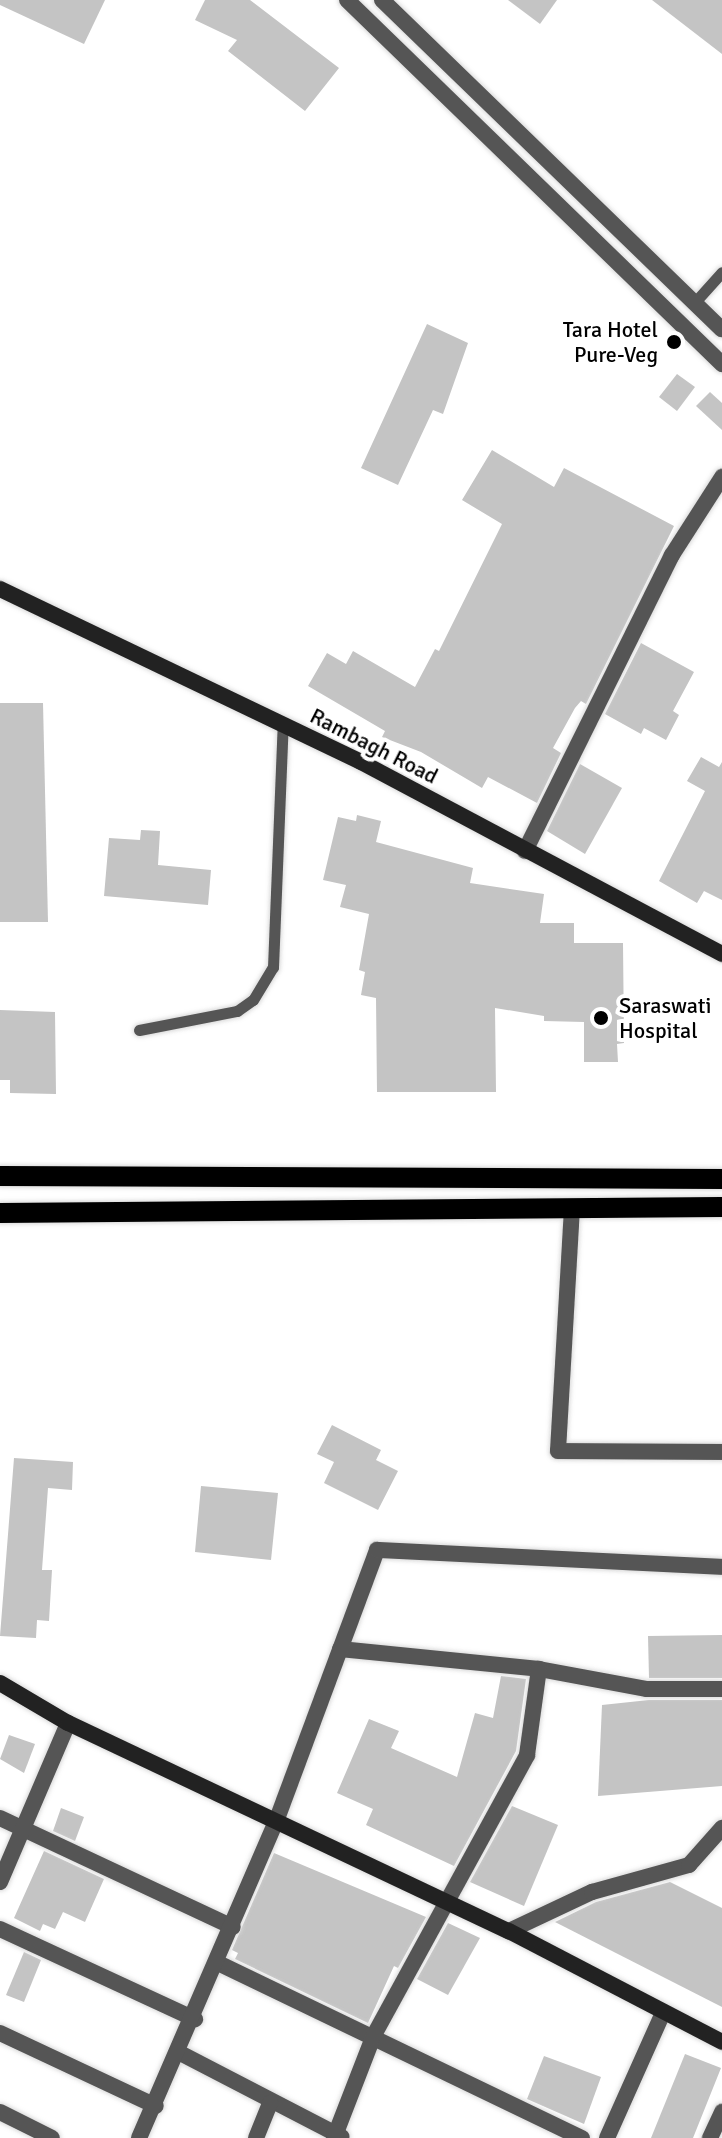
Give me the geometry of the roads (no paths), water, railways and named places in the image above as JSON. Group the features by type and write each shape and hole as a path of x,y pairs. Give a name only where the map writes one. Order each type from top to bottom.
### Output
{"main road":[{"path":"0,1176 722,1179"},
{"path":"0,1213 722,1207"}],"street":[{"path":"347,0 722,364"},
{"path":"382,0 722,329"},
{"path":"525,851 672,555 722,477"},
{"name":"Rambagh Road","path":"0,589 283,723 722,954"},
{"path":"572,1208 558,1451 722,1452"},
{"path":"139,2138 195,2019 277,1819 377,1550 722,1567"},
{"path":"340,1649 539,1669 647,1689 722,1689"},
{"path":"180,2053 270,2103 338,2136 374,2035 445,1900 527,1755 539,1669"},
{"path":"0,1683 68,1723 509,1931 662,2015 722,2042"},
{"path":"2,1875 68,1723"},
{"path":"0,1818 233,1927"},
{"path":"509,1931 592,1892 689,1865 722,1828"},
{"path":"0,1929 195,2019"},
{"path":"218,1963 374,2035 582,2138"},
{"path":"607,2138 662,2015"},
{"path":"0,2033 156,2106"},
{"path":"256,2138 270,2103"},
{"path":"0,2112 52,2138"},
{"path":"710,2138 722,2112"}],"lane":[{"path":"695,302 722,272"},
{"path":"139,1030 237,1011 253,1000 273,967 283,723"}],"place":[{"name":"Tara Hotel Pure-Veg","path":"674,342"},
{"name":"Saraswati Hospital","path":"601,1018"}]}
